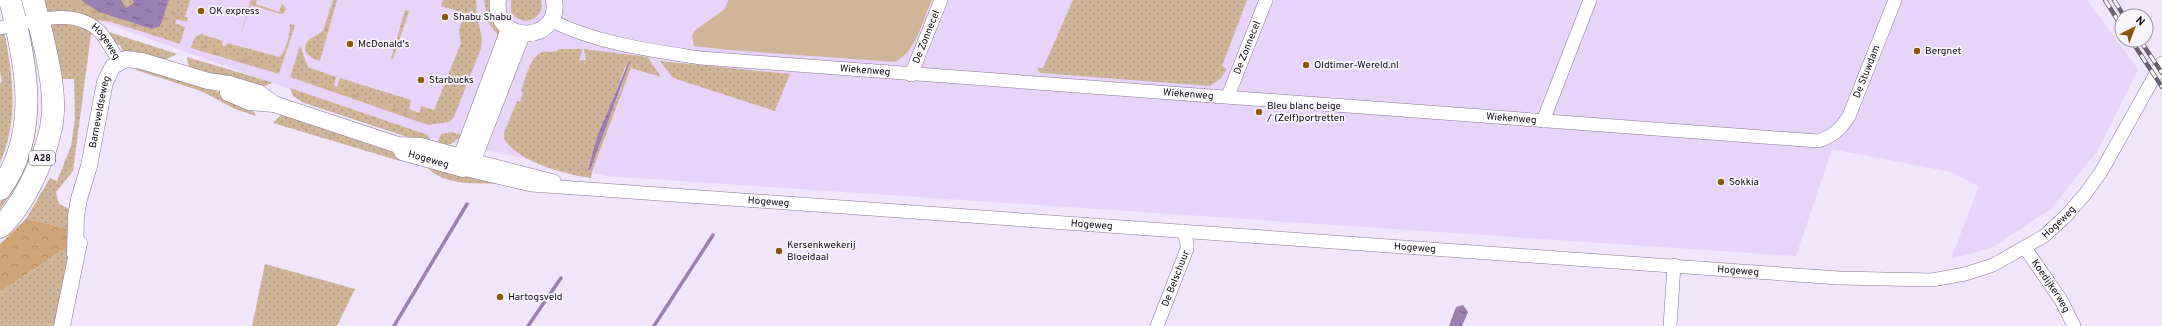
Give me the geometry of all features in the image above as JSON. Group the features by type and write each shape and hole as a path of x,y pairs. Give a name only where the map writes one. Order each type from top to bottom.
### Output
{"highway":[{"name":"A28","path":"0,189 18,154 26,124 26,74 8,26 10,0"},
{"name":"A28","path":"0,227 34,181 45,149 53,112 50,78 36,10"}],"street":[{"path":"497,0 501,20 516,31 541,30 550,20 554,12 554,0"},
{"name":"De Zonnecel","path":"911,75 941,0"},
{"name":"De Zonnecel","path":"1228,96 1266,0"},
{"path":"1543,121 1590,0"},
{"name":"De Stuwdam","path":"1830,137 1841,129 1849,116 1895,0"},
{"name":"Hogeweg","path":"8,26 36,10 61,16 91,26 101,33 120,62 126,59 142,61 208,81 229,84 259,93 274,104 398,145 421,146 531,184 1877,280 1932,280 1965,274 1993,265 2044,236 2066,216 2086,194 2101,172 2162,63"},
{"name":"Wiekenweg","path":"550,20 578,34 612,43 694,57 911,75 1228,96 1818,141 1830,137"},
{"name":"Hogeweg","path":"466,162 516,31"},
{"name":"Barneveldseweg","path":"62,326 75,254 76,216 89,166 105,82 110,71 120,62"},
{"name":"De Belschuur","path":"1157,326 1187,248 1183,231"},
{"name":"Koedijkerweg","path":"2025,248 2061,300 2074,326"},
{"path":"1670,326 1674,265"}],"shaded area":[{"path":"51,0 2087,0 2114,37 2114,48 2122,48 2138,69 2098,150 2051,209 1991,248 1951,259 1979,186 1951,172 1832,149 1796,256 606,176 421,136 55,5"}],"green space":[{"path":"44,0 190,0 185,17 188,18 187,22 177,19 175,23 185,27 180,44 112,22 47,14"},
{"path":"72,0 81,0 99,12 152,29 145,32 110,22 84,8 73,5"},
{"path":"169,0 177,0 169,23 160,26"},
{"path":"251,0 257,0 256,4 279,12 282,3 286,9 284,13 281,14 251,5 240,36"},
{"path":"333,0 337,0 320,61 307,54 305,47 312,37 323,31"},
{"path":"443,0 476,0 477,17 441,6"},
{"path":"484,0 488,0 493,8 500,28 500,38 488,22"},
{"path":"511,0 541,0 542,7 540,13 532,20 521,20 511,12"},
{"path":"728,0 932,0 914,43 909,51 895,62 729,50 694,46 692,36 694,31 725,9"},
{"path":"1073,0 1247,0 1222,66 1227,69 1221,78 1210,86 1040,73 1037,68 1043,68"},
{"path":"405,10 409,11 393,59 391,59"},
{"path":"464,16 478,21 482,38 481,48 454,117 449,122 428,125 290,77 300,46 308,67 336,77 334,86 337,87 340,78 411,100 409,109 419,113 421,106 434,110 461,43 459,30"},
{"path":"62,20 88,30 91,34 73,171 56,192 59,204 73,211 72,229 26,219 50,178 57,181 71,146 75,120 74,79 61,79 49,22"},
{"path":"290,24 295,25 279,74 191,48 195,37 201,34 223,41 222,46 226,46 227,43 279,57 284,51 289,37"},
{"path":"28,26 36,76 38,99 37,122 33,144 26,165 16,187 0,209 0,203 13,183 24,27"},
{"path":"4,31 12,81 12,114 6,147 0,163 0,83 2,82 0,72 0,32"},
{"path":"105,31 177,54 164,60 134,52 123,51 120,45 112,43"},
{"path":"198,44 271,66 272,69 270,70 197,49 195,45"},
{"path":"583,49 579,60 586,60 584,49 648,57 661,77 631,68 591,178 569,174 531,161 511,147 504,139 504,133 517,101 520,102 523,92 521,91 531,63 538,54 542,52 553,52 557,50","holes":["627,62 621,89 587,169"]},
{"path":"187,57 272,83 260,88 191,69 188,64"},
{"path":"660,61 790,74 775,111 673,78"},
{"path":"136,67 221,93 250,108 256,116 235,109 201,91 136,70"},
{"path":"302,77 427,119 428,121 425,123 301,80 300,79"},
{"path":"290,88 428,135 430,139 429,144 304,103 293,96"},
{"path":"281,115 401,155 400,161 273,123"},
{"path":"452,132 462,135 451,144 436,146 441,134"},
{"path":"428,168 499,184 452,181 435,174"},
{"path":"26,219 72,229 70,245 0,292 0,244"},
{"path":"70,245 56,326 0,326 0,292"},
{"path":"265,264 355,289 337,326 252,326"}],"water":[{"path":"81,0 121,0 126,8 134,3 133,0 169,0 160,26 152,29 99,12"},
{"path":"629,61 630,62 590,170 588,170 597,137"},
{"path":"1463,305 1468,312 1462,326 1449,326 1456,307"}],"waterway":[{"path":"394,326 467,204"},
{"path":"654,326 713,235"},
{"path":"528,326 561,278"}],"railway":[{"path":"2105,0 2114,14"},
{"path":"2114,0 2119,8"},
{"path":"2136,48 2162,87"},
{"path":"2145,48 2162,73"}],"place":[{"name":"OK express","path":"201,11"},
{"name":"Shabu Shabu","path":"445,17"},
{"name":"McDonald's","path":"350,44"},
{"name":"Bergnet","path":"1917,51"},
{"name":"Oldtimer-Wereld.nl","path":"1306,65"},
{"name":"Starbucks","path":"421,80"},
{"name":"Bleu blanc beige / (Zelf)portretten","path":"1259,112"},
{"name":"Sokkia","path":"1721,182"},
{"name":"Kersenkwekerij Bloeidaal","path":"779,251"},
{"name":"Hartogsveld","path":"500,297"}]}
